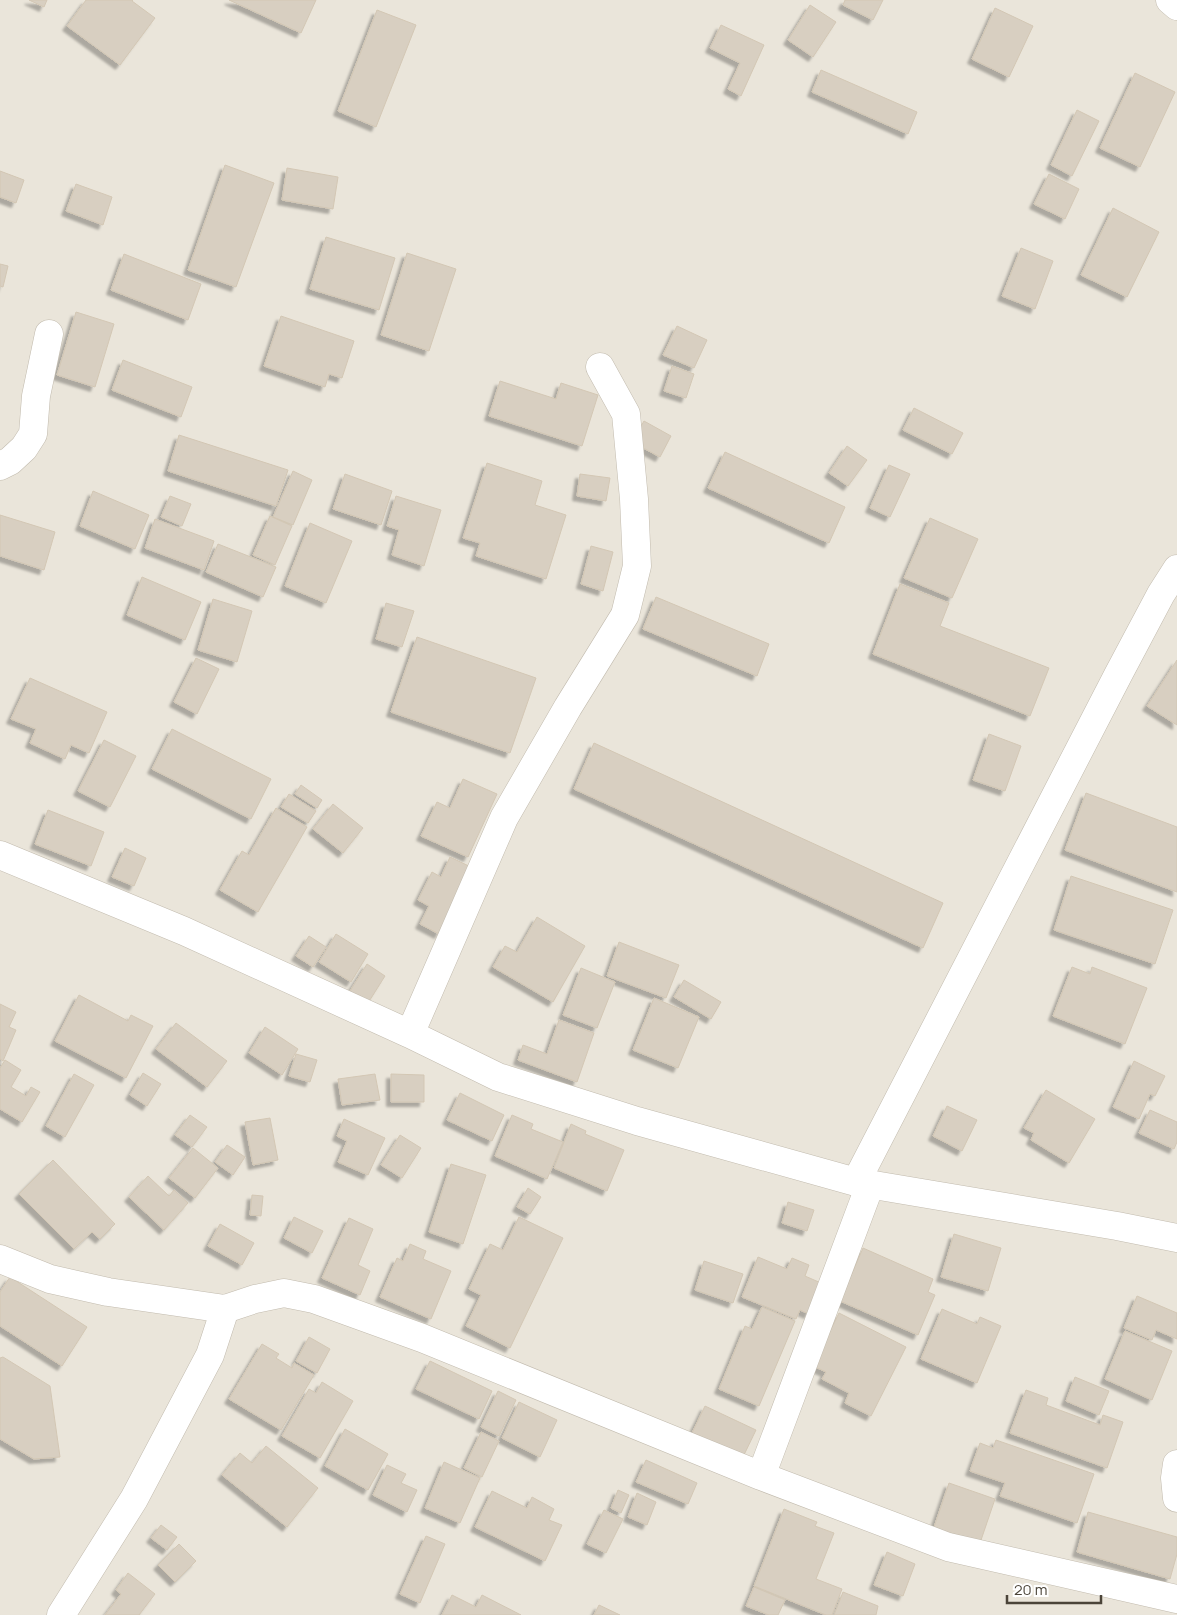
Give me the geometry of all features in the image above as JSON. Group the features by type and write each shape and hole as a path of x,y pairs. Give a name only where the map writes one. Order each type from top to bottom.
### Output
{"street":[{"path":"1170,0 1177,6"},
{"path":"0,466 10,461 24,448 32,434 36,396 49,334"},
{"path":"410,1034 504,818 568,707 625,615 636,566 634,499 626,414 600,367"},
{"path":"760,1476 863,1184 1118,675 1161,594 1177,569"},
{"path":"0,855 184,931 410,1034 498,1077 637,1121 863,1184 1117,1226 1177,1238"},
{"path":"0,1259 50,1279 108,1292 225,1309 255,1299 284,1293 314,1299 422,1338 760,1476 948,1547 1177,1600"},
{"path":"61,1615 134,1499 210,1354 225,1309"},
{"path":"1177,1464 1174,1478 1177,1498"}],"shaded area":[{"path":"0,0 1177,0 1177,1615 0,1615"}],"building":[{"path":"29,0 47,0 44,7"},
{"path":"86,0 133,0 155,18 120,65 67,26"},
{"path":"229,0 316,0 301,33"},
{"path":"845,0 883,0 873,20 843,5"},
{"path":"810,5 836,22 813,57 788,40"},
{"path":"995,8 1033,26 1009,77 972,59"},
{"path":"377,10 416,25 376,127 338,111"},
{"path":"721,25 764,45 741,96 728,89 740,63 710,48"},
{"path":"821,70 917,112 908,134 812,92"},
{"path":"1135,73 1175,92 1140,167 1100,148"},
{"path":"1077,110 1099,121 1072,176 1051,165"},
{"path":"225,165 274,183 236,287 188,270"},
{"path":"287,168 338,177 333,209 282,200"},
{"path":"0,171 24,180 16,203 0,197"},
{"path":"1049,174 1079,189 1065,219 1034,204"},
{"path":"76,184 112,197 103,225 66,211"},
{"path":"1113,208 1159,232 1127,297 1081,275"},
{"path":"326,237 395,258 379,310 310,289"},
{"path":"1021,248 1053,261 1035,309 1002,296"},
{"path":"407,253 456,269 429,351 381,335"},
{"path":"124,254 201,284 188,320 111,290"},
{"path":"0,264 8,266 3,287 0,286"},
{"path":"76,312 114,324 95,387 57,375"},
{"path":"281,316 354,341 342,378 329,374 325,387 264,366"},
{"path":"677,326 707,340 694,368 663,355"},
{"path":"123,360 192,387 181,417 112,390"},
{"path":"672,366 694,374 686,398 664,391"},
{"path":"500,381 556,399 561,383 598,395 582,446 489,416"},
{"path":"914,408 963,433 952,454 903,430"},
{"path":"644,421 671,436 660,457 632,442"},
{"path":"179,435 288,470 276,506 168,471"},
{"path":"847,446 867,460 848,486 829,473"},
{"path":"725,452 845,507 829,543 708,488"},
{"path":"487,463 542,481 535,505 566,515 546,579 476,556 480,543 463,538"},
{"path":"889,465 910,474 890,517 870,508"},
{"path":"293,471 312,480 293,525 273,517"},
{"path":"345,474 392,491 381,525 333,509"},
{"path":"580,474 610,478 606,501 577,496"},
{"path":"93,491 149,515 135,549 80,526"},
{"path":"170,496 191,504 182,526 161,517"},
{"path":"396,496 441,510 424,566 392,555 399,530 387,526"},
{"path":"0,515 55,532 44,570 0,556"},
{"path":"270,516 292,526 275,565 253,555"},
{"path":"930,518 978,539 952,598 904,578"},
{"path":"155,519 214,541 204,570 145,548"},
{"path":"310,523 352,541 326,603 285,586"},
{"path":"218,544 276,567 263,597 206,572"},
{"path":"591,546 613,552 603,591 581,584"},
{"path":"142,577 201,602 185,640 127,615"},
{"path":"900,584 949,603 940,626 1049,668 1030,716 873,654"},
{"path":"656,597 769,644 757,676 643,629"},
{"path":"213,599 252,611 237,662 198,650"},
{"path":"386,603 414,611 402,647 376,639"},
{"path":"417,637 536,678 510,753 391,712"},
{"path":"196,658 219,669 197,714 174,702"},
{"path":"1177,660 1177,725 1147,706"},
{"path":"30,678 107,712 89,753 71,745 65,759 30,743 36,729 11,719"},
{"path":"172,729 271,779 251,819 152,769"},
{"path":"989,734 1021,746 1005,791 973,780"},
{"path":"104,740 136,756 110,807 78,791"},
{"path":"594,743 943,903 923,948 574,789"},
{"path":"463,779 497,794 468,857 421,836 437,802 450,808"},
{"path":"301,785 322,800 317,808 295,794"},
{"path":"1086,793 1177,827 1177,892 1065,850"},
{"path":"289,794 316,811 308,823 281,807"},
{"path":"333,804 363,828 343,853 313,829"},
{"path":"276,808 307,827 258,912 220,890 242,851 249,855"},
{"path":"48,810 104,832 91,866 35,844"},
{"path":"125,848 146,858 134,886 112,877"},
{"path":"450,857 473,868 439,934 420,924 429,906 418,900 432,872 441,877"},
{"path":"1071,876 1173,910 1155,964 1054,930"},
{"path":"537,917 585,946 553,1002 493,967 505,946 517,952"},
{"path":"336,934 368,954 351,982 319,962"},
{"path":"309,936 326,947 313,967 296,956"},
{"path":"619,942 679,965 666,998 607,976"},
{"path":"367,964 385,976 368,1003 350,991"},
{"path":"1072,967 1090,974 1092,967 1147,988 1125,1044 1053,1016"},
{"path":"581,968 615,982 597,1028 563,1015"},
{"path":"684,980 721,1002 711,1019 674,997"},
{"path":"79,995 128,1021 131,1015 153,1026 126,1078 55,1041"},
{"path":"654,998 699,1017 678,1068 633,1050"},
{"path":"0,1004 16,1012 9,1027 16,1030 3,1061 0,1059"},
{"path":"559,1020 594,1033 577,1082 518,1060 523,1045 547,1054"},
{"path":"176,1023 227,1061 207,1087 156,1049"},
{"path":"265,1027 298,1049 282,1075 249,1053"},
{"path":"296,1054 317,1060 310,1082 289,1076"},
{"path":"5,1060 21,1070 11,1087 26,1096 31,1087 40,1092 22,1122 0,1109 0,1068"},
{"path":"1134,1061 1165,1076 1155,1096 1150,1094 1139,1119 1113,1107"},
{"path":"143,1073 161,1084 147,1106 130,1095"},
{"path":"74,1074 94,1085 65,1137 46,1126"},
{"path":"375,1074 380,1100 342,1105 338,1079"},
{"path":"391,1074 424,1075 424,1102 391,1102"},
{"path":"1046,1090 1095,1119 1069,1163 1031,1140 1034,1133 1024,1128"},
{"path":"460,1093 504,1115 492,1141 447,1120"},
{"path":"947,1106 977,1120 962,1151 933,1136"},
{"path":"1150,1110 1177,1122 1177,1142 1174,1149 1139,1133"},
{"path":"190,1115 207,1127 192,1147 175,1135"},
{"path":"512,1115 533,1124 531,1129 563,1142 547,1179 495,1156"},
{"path":"270,1118 278,1160 253,1165 245,1122"},
{"path":"344,1119 385,1138 368,1175 338,1162 347,1141 337,1136"},
{"path":"571,1124 586,1131 585,1134 624,1150 607,1191 554,1168"},
{"path":"400,1135 421,1148 402,1178 381,1165"},
{"path":"227,1145 245,1157 233,1175 215,1162"},
{"path":"193,1148 218,1168 195,1198 169,1178"},
{"path":"53,1160 115,1224 100,1239 92,1232 74,1249 19,1194"},
{"path":"451,1164 486,1175 463,1244 429,1232"},
{"path":"148,1176 169,1196 174,1190 188,1203 164,1230 129,1197"},
{"path":"528,1188 541,1197 530,1214 517,1207"},
{"path":"252,1195 263,1196 261,1216 250,1215"},
{"path":"788,1202 814,1210 807,1231 782,1223"},
{"path":"294,1217 323,1231 312,1253 284,1238"},
{"path":"519,1217 563,1238 510,1348 466,1326 481,1295 469,1289 490,1244 503,1250"},
{"path":"349,1218 373,1229 358,1265 370,1271 360,1295 322,1278"},
{"path":"220,1224 254,1243 242,1265 208,1246"},
{"path":"954,1234 1001,1248 988,1291 941,1277"},
{"path":"410,1244 426,1251 423,1259 451,1271 431,1319 380,1297 397,1258 403,1261"},
{"path":"863,1248 933,1279 928,1292 935,1295 918,1335 840,1301"},
{"path":"758,1257 787,1269 792,1258 809,1265 805,1276 821,1283 809,1314 800,1310 796,1319 742,1297"},
{"path":"704,1261 743,1274 733,1303 695,1290"},
{"path":"10,1277 87,1327 62,1366 0,1326 0,1292"},
{"path":"1137,1296 1177,1313 1177,1339 1156,1330 1152,1340 1124,1328"},
{"path":"762,1307 795,1321 759,1406 719,1389 745,1326 752,1329"},
{"path":"942,1309 977,1324 980,1317 1001,1326 977,1383 921,1359"},
{"path":"839,1313 906,1347 871,1416 845,1403 849,1393 822,1379 826,1372 813,1366"},
{"path":"1125,1331 1172,1351 1152,1400 1105,1379"},
{"path":"309,1337 330,1349 317,1373 296,1361"},
{"path":"262,1344 279,1354 276,1358 292,1368 294,1363 314,1375 281,1430 229,1399"},
{"path":"3,1357 50,1386 60,1457 34,1459 0,1439 0,1358"},
{"path":"430,1361 492,1391 479,1419 416,1389"},
{"path":"1075,1377 1109,1391 1099,1415 1066,1401"},
{"path":"322,1382 353,1401 320,1458 282,1436 309,1389 316,1393"},
{"path":"1026,1390 1048,1398 1046,1405 1100,1425 1103,1415 1123,1422 1107,1468 1010,1433"},
{"path":"498,1391 516,1400 499,1436 481,1427"},
{"path":"519,1402 557,1420 540,1457 502,1438"},
{"path":"705,1406 756,1430 742,1459 691,1435"},
{"path":"345,1429 388,1454 368,1490 325,1466"},
{"path":"481,1432 499,1441 482,1477 464,1468"},
{"path":"996,1440 1094,1474 1077,1523 1000,1496 1005,1483 970,1471 980,1443 993,1448"},
{"path":"266,1446 318,1488 287,1527 222,1475 240,1453 252,1463"},
{"path":"646,1460 697,1483 688,1504 636,1482"},
{"path":"444,1462 480,1478 460,1523 425,1508"},
{"path":"387,1465 406,1474 401,1483 417,1490 407,1512 373,1495"},
{"path":"949,1483 995,1499 979,1546 933,1530"},
{"path":"618,1490 629,1495 621,1513 611,1508"},
{"path":"492,1491 527,1508 532,1497 554,1509 549,1520 562,1525 545,1561 475,1527"},
{"path":"637,1493 656,1502 647,1525 628,1517"},
{"path":"784,1509 817,1522 815,1526 834,1533 816,1579 842,1589 832,1615 826,1615 754,1586"},
{"path":"604,1510 623,1519 606,1553 587,1544"},
{"path":"1088,1512 1177,1537 1177,1554 1170,1579 1077,1552"},
{"path":"161,1525 177,1537 167,1550 151,1538"},
{"path":"426,1536 445,1544 420,1603 400,1594"},
{"path":"179,1544 196,1561 175,1582 158,1565"},
{"path":"887,1552 915,1564 903,1596 874,1585"},
{"path":"128,1573 155,1594 139,1615 105,1615 121,1594 116,1590"},
{"path":"754,1587 785,1600 778,1615 769,1615 746,1606"},
{"path":"843,1592 878,1606 876,1615 834,1615"},
{"path":"452,1595 476,1607 482,1595 521,1615 442,1615"},
{"path":"599,1605 620,1615 594,1615"}]}
